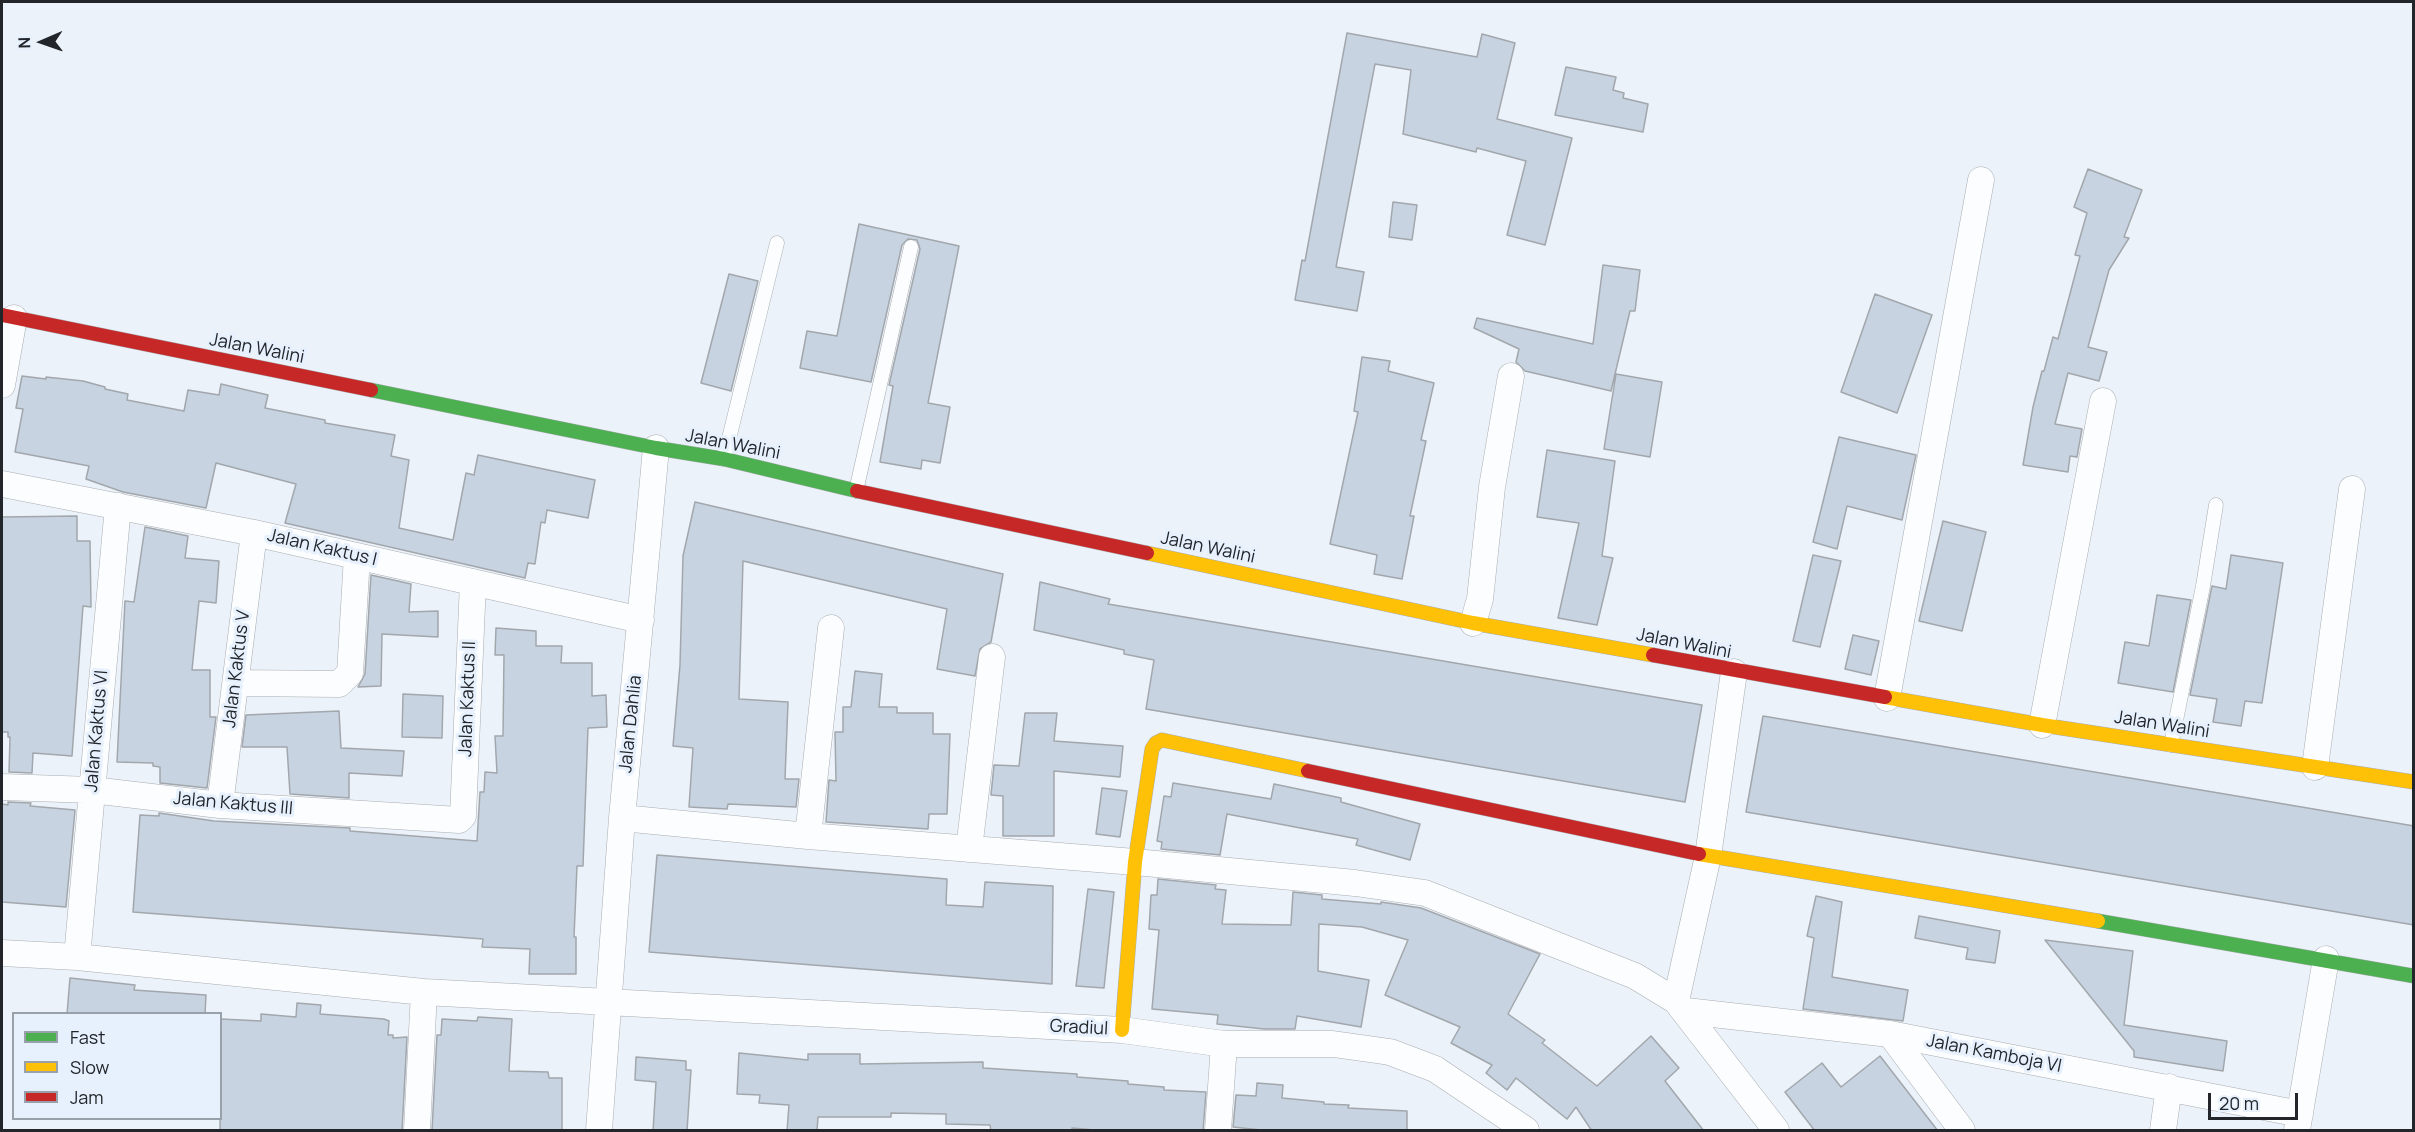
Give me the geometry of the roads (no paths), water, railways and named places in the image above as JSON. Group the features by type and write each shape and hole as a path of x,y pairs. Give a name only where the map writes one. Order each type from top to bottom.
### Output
{"street":[{"path":"1887,698 1981,180"},
{"path":"2,385 8,316"},
{"name":"Jalan Walini","path":"8,316 656,448 724,459 856,491 1473,623 1734,672 2042,725 2414,782"},
{"path":"1473,623 1480,599 1492,487 1511,376"},
{"path":"2042,725 2103,401"},
{"name":"Jalan Dahlia","path":"599,1131 622,818 656,448"},
{"name":"Jalan Kaktus I","path":"2,484 254,533 641,620"},
{"path":"2314,767 2352,489"},
{"name":"Jalan Kaktus VI","path":"76,957 118,506"},
{"name":"Jalan Kaktus V","path":"220,805 254,533"},
{"path":"236,683 339,684 350,673 357,556"},
{"name":"Jalan Kaktus II","path":"463,816 473,582"},
{"path":"808,836 831,628"},
{"path":"969,849 992,657"},
{"path":"1681,1006 1708,855 1734,672"},
{"path":"1122,1030 1135,862 1152,748 1162,740 1708,855 2326,959 2414,976"},
{"name":"Jalan Kaktus III","path":"2,786 92,790 220,805 455,820 463,816"},
{"path":"622,818 808,836 1135,862 1355,883 1425,894 1635,976 1681,1006 1776,1131"},
{"name":"Gradiul","path":"2,952 76,957 424,992 1122,1030 1224,1044 1333,1044 1390,1052 1435,1069 1526,1131"},
{"path":"2298,1122 2326,959"},
{"path":"417,1131 424,992"},
{"name":"Jalan Kamboja VI","path":"1681,1006 1890,1034 2169,1087 2298,1122"},
{"path":"1890,1034 1962,1131"},
{"path":"1218,1131 1224,1044"},
{"path":"2163,1131 2169,1087"}],"lane":[{"path":"724,459 777,243"},
{"path":"856,491 910,247"},
{"path":"2171,745 2203,586 2216,505"}]}
